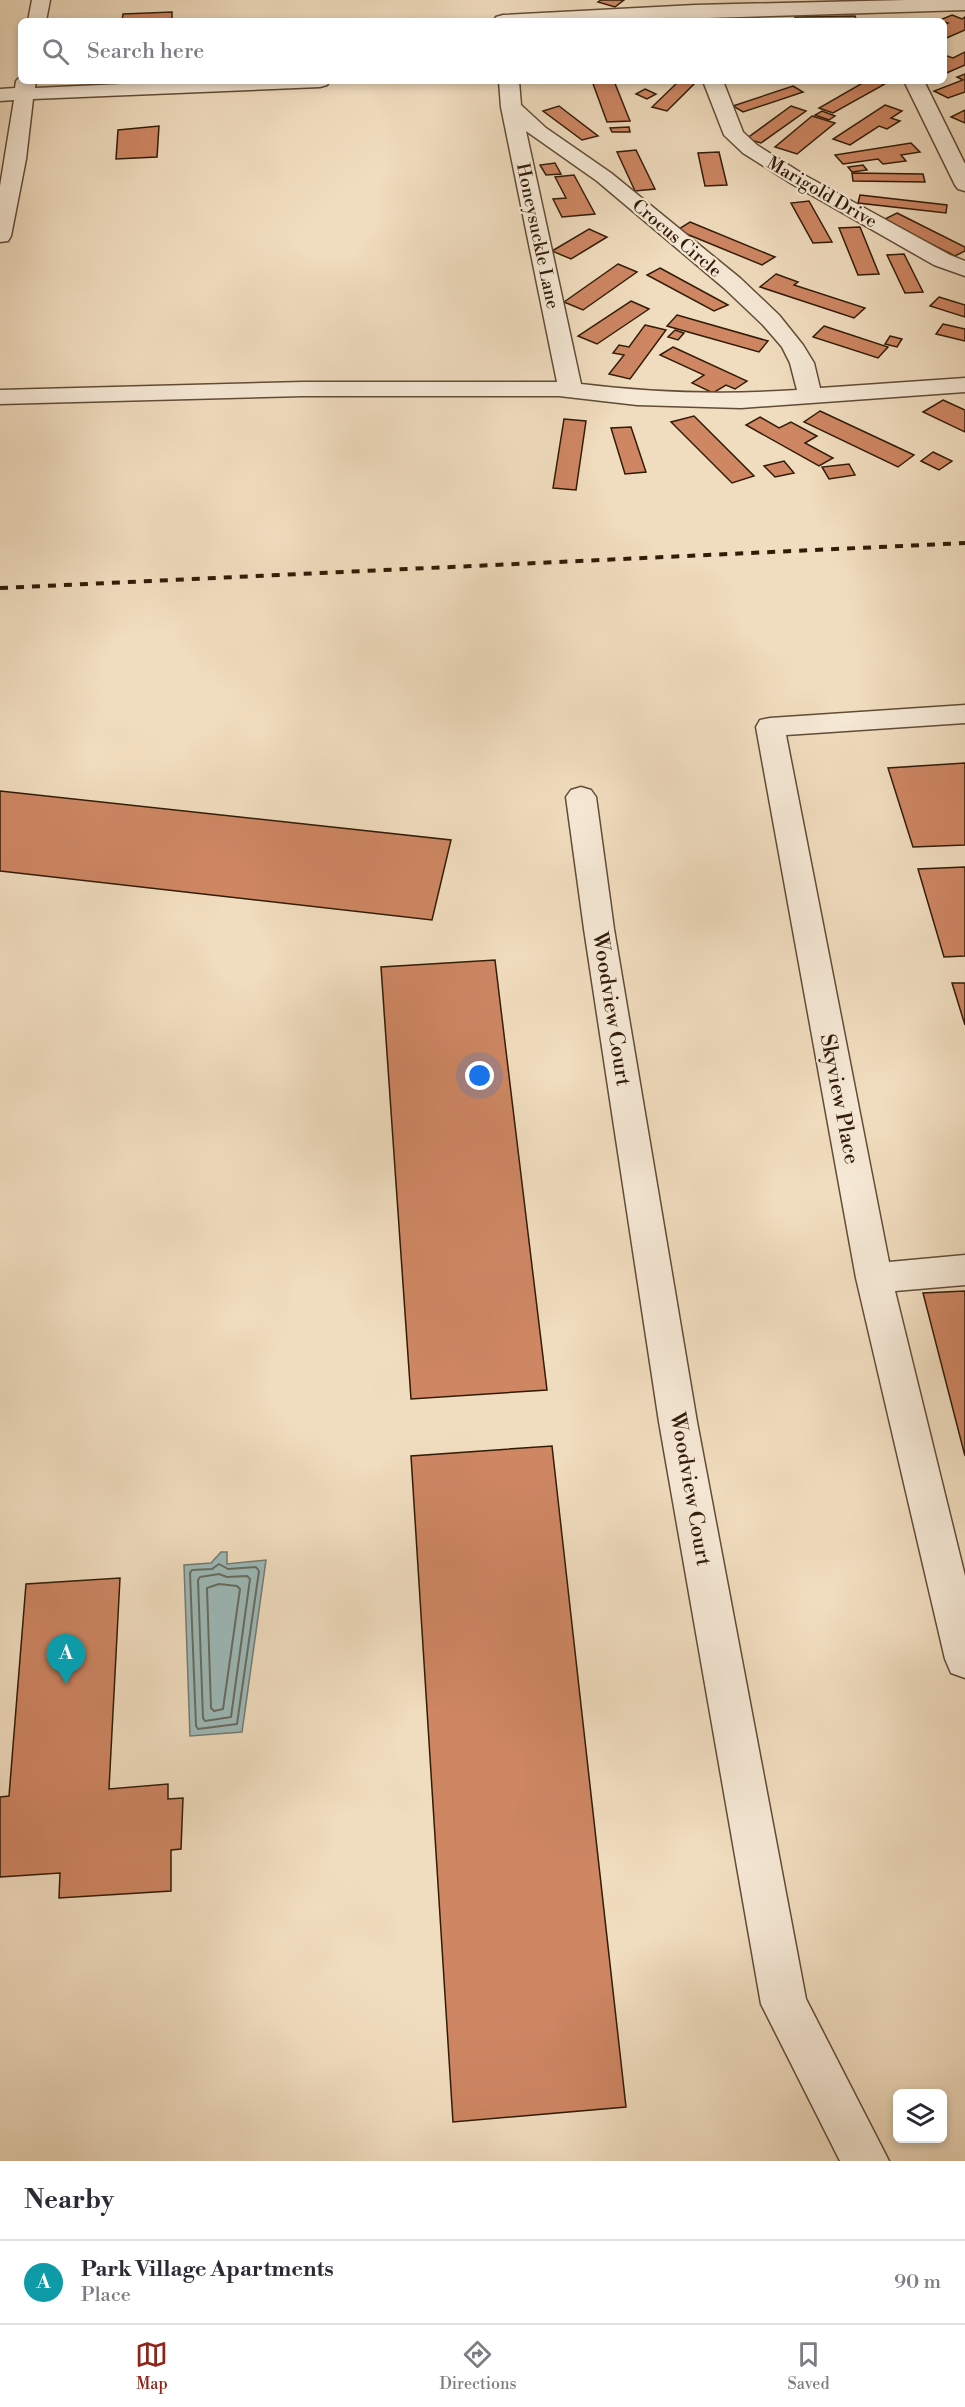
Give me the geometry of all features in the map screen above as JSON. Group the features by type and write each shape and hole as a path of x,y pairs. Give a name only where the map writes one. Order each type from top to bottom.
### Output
{"street":[{"path":"38,18 41,0"},
{"path":"500,0 503,18"},
{"path":"555,18 694,10 886,9 965,4"},
{"path":"0,95 24,88 193,84"},
{"name":"Honeysuckle Lane","path":"509,84 512,107 570,390"},
{"name":"Marigold Drive","path":"714,84 734,135 750,149 800,180 942,260 965,269"},
{"path":"915,84 965,185"},
{"path":"0,236 16,159 24,88"},
{"name":"Crocus Circle","path":"512,107 539,132 604,177 732,283 771,320 792,345 802,363 810,395"},
{"path":"0,397 303,389 570,390 637,398 741,401 965,385"},
{"name":"Skyview Place","path":"965,714 770,727 874,1278 965,1659"},
{"name":"Woodview Court","path":"581,797 601,941 678,1422 784,2004 865,2161"},
{"path":"874,1278 965,1269"}],"water":[{"path":"221,1552 227,1552 227,1564 266,1560 242,1732 190,1736 184,1565 211,1563"}],"building":[{"path":"624,0 615,7 598,2"},
{"path":"172,12 172,18 122,18 123,14"},
{"path":"952,15 962,19 965,17 965,30 947,38 948,23 947,18 945,18"},
{"path":"855,16 856,18 795,18"},
{"path":"965,52 965,65 947,73 947,56 953,58"},
{"path":"965,74 965,92 948,98 934,91 963,80 957,77"},
{"path":"593,84 615,84 630,121 607,122"},
{"path":"676,84 694,84 667,111 652,107"},
{"path":"861,84 885,84 833,113 819,108"},
{"path":"793,86 803,92 743,112 733,106"},
{"path":"645,89 656,94 647,99 636,94"},
{"path":"885,105 902,111 891,118 900,121 887,129 879,126 850,145 833,139"},
{"path":"559,106 598,136 582,140 543,111"},
{"path":"791,106 806,111 761,143 746,139"},
{"path":"965,110 965,123 951,117"},
{"path":"822,111 835,116 829,120 815,115"},
{"path":"812,116 835,123 797,154 775,147"},
{"path":"159,126 157,157 116,159 118,130"},
{"path":"629,127 630,132 612,132 610,128"},
{"path":"911,143 920,152 901,155 906,161 883,164 878,159 843,164 835,155"},
{"path":"636,150 655,189 635,191 617,152"},
{"path":"719,152 727,185 705,186 698,153"},
{"path":"555,163 561,174 546,175 540,165"},
{"path":"863,165 867,170 852,172 848,167"},
{"path":"852,173 923,174 925,182 853,181"},
{"path":"574,175 595,214 562,217 553,199 566,198 555,177"},
{"path":"860,195 947,205 946,213 858,203"},
{"path":"809,201 832,242 813,243 791,203"},
{"path":"897,213 965,247 965,251 955,256 883,220"},
{"path":"690,222 775,257 762,265 677,230"},
{"path":"860,227 879,274 858,275 839,228"},
{"path":"589,229 607,237 571,259 552,251"},
{"path":"904,254 923,292 905,293 887,255"},
{"path":"618,264 637,272 583,310 564,302"},
{"path":"660,268 728,305 714,311 647,275"},
{"path":"776,274 798,282 794,285 865,308 854,318 760,287"},
{"path":"939,297 965,305 965,317 930,306"},
{"path":"631,301 649,309 597,344 578,336"},
{"path":"677,315 768,341 759,352 667,326"},
{"path":"943,324 965,329 965,341 936,334"},
{"path":"645,325 666,330 630,379 609,374 624,355 613,353 619,345 629,347"},
{"path":"824,326 888,347 878,358 813,337"},
{"path":"675,330 684,333 678,340 668,337"},
{"path":"890,336 902,339 897,347 885,344"},
{"path":"673,347 747,381 735,389 726,385 713,393 692,383 704,375 660,355"},
{"path":"943,400 965,410 965,432 923,412"},
{"path":"820,411 914,455 898,467 804,422"},
{"path":"694,416 754,476 732,483 671,422"},
{"path":"760,417 779,428 791,422 817,436 805,443 833,458 819,466 746,425"},
{"path":"564,419 586,421 576,490 553,488"},
{"path":"631,427 646,472 625,474 611,428"},
{"path":"933,452 952,461 939,470 921,461"},
{"path":"784,461 794,473 775,477 764,466"},
{"path":"849,464 855,475 829,479 822,467"},
{"path":"965,763 965,845 913,847 888,768"},
{"path":"0,791 451,840 432,920 0,871"},
{"path":"965,867 965,956 944,957 918,869"},
{"path":"495,960 547,1390 411,1399 381,967"},
{"path":"952,983 965,983 965,1025"},
{"path":"965,1291 965,1456 923,1293"},
{"path":"552,1446 626,2107 453,2122 411,1456"},
{"path":"120,1578 109,1789 168,1784 168,1799 183,1798 181,1849 171,1850 171,1891 59,1898 60,1873 0,1877 0,1797 9,1796 26,1584"}],"railway":[{"path":"0,588 965,543"}],"place":[{"name":"Park Village Apartments","path":"66,1684"}]}
